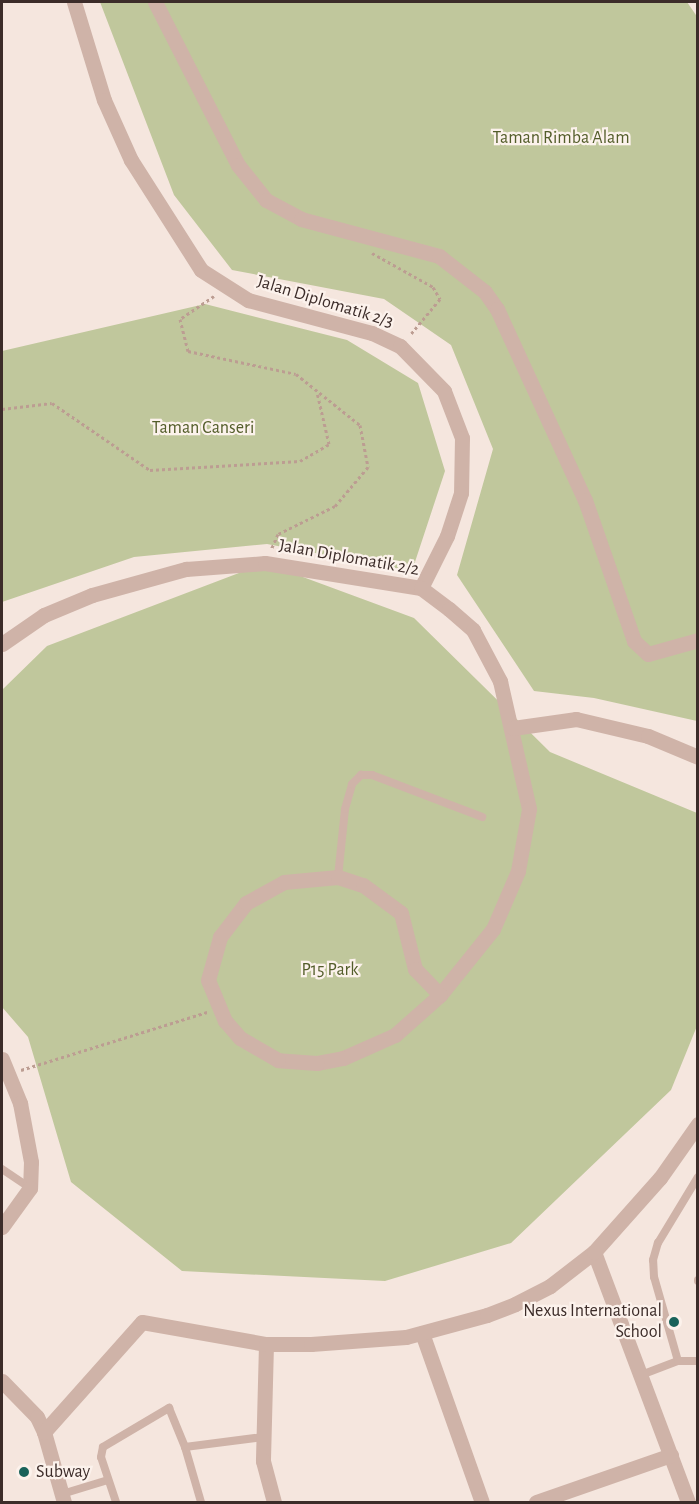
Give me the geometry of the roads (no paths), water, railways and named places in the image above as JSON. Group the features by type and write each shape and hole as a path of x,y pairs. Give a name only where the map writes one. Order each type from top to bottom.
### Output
{"street":[{"name":"Jalan Diplomatik 2/3","path":"75,2 104,100 131,160 180,242 201,270 225,288 248,300 372,333 400,346 444,391 462,438 461,493 447,537 421,588"},
{"path":"155,2 238,165 266,200 301,219 439,256 485,292 497,309 585,500 634,642 648,654 698,640"},
{"name":"Jalan Diplomatik 2/2","path":"2,645 44,615 92,595 186,569 265,563 421,588 473,630 500,681 513,728 529,809 518,871 493,929 440,995 395,1035 343,1058 296,1064 259,1051 240,1038 219,1008 208,980 210,968 231,918 264,890 284,882 338,877 363,885 401,913 415,969 440,995"},
{"path":"513,728 576,719 648,736 698,757"},
{"path":"2,1059 11,1074 27,1134 30,1188 2,1227"},
{"path":"44,1432 142,1322 266,1344 353,1342 422,1334 515,1304 550,1286 594,1252 660,1178 698,1124"},
{"path":"594,1252 688,1503"},
{"path":"422,1334 482,1503"},
{"path":"266,1344 263,1466 274,1503"},
{"path":"2,1381 37,1417 44,1432 61,1500"},
{"path":"537,1503 671,1455"}],"lane":[{"path":"338,877 345,809 352,784 362,776 372,775 482,817"},
{"path":"2,1169 30,1188"},
{"path":"678,1361 654,1277 653,1260 658,1243 698,1178"},
{"path":"641,1375 678,1361 698,1361"},
{"path":"116,1503 101,1457 103,1447 164,1410 173,1412 201,1503"},
{"path":"185,1447 263,1437"},
{"path":"61,1500 108,1480"}],"place":[{"name":"Nexus International School","path":"674,1322"},
{"name":"Subway","path":"24,1472"}],"park label":[{"name":"Taman Rimba Alam","path":"561,138"},
{"name":"Taman Canseri","path":"203,428"},
{"name":"P15 Park","path":"330,970"}]}
